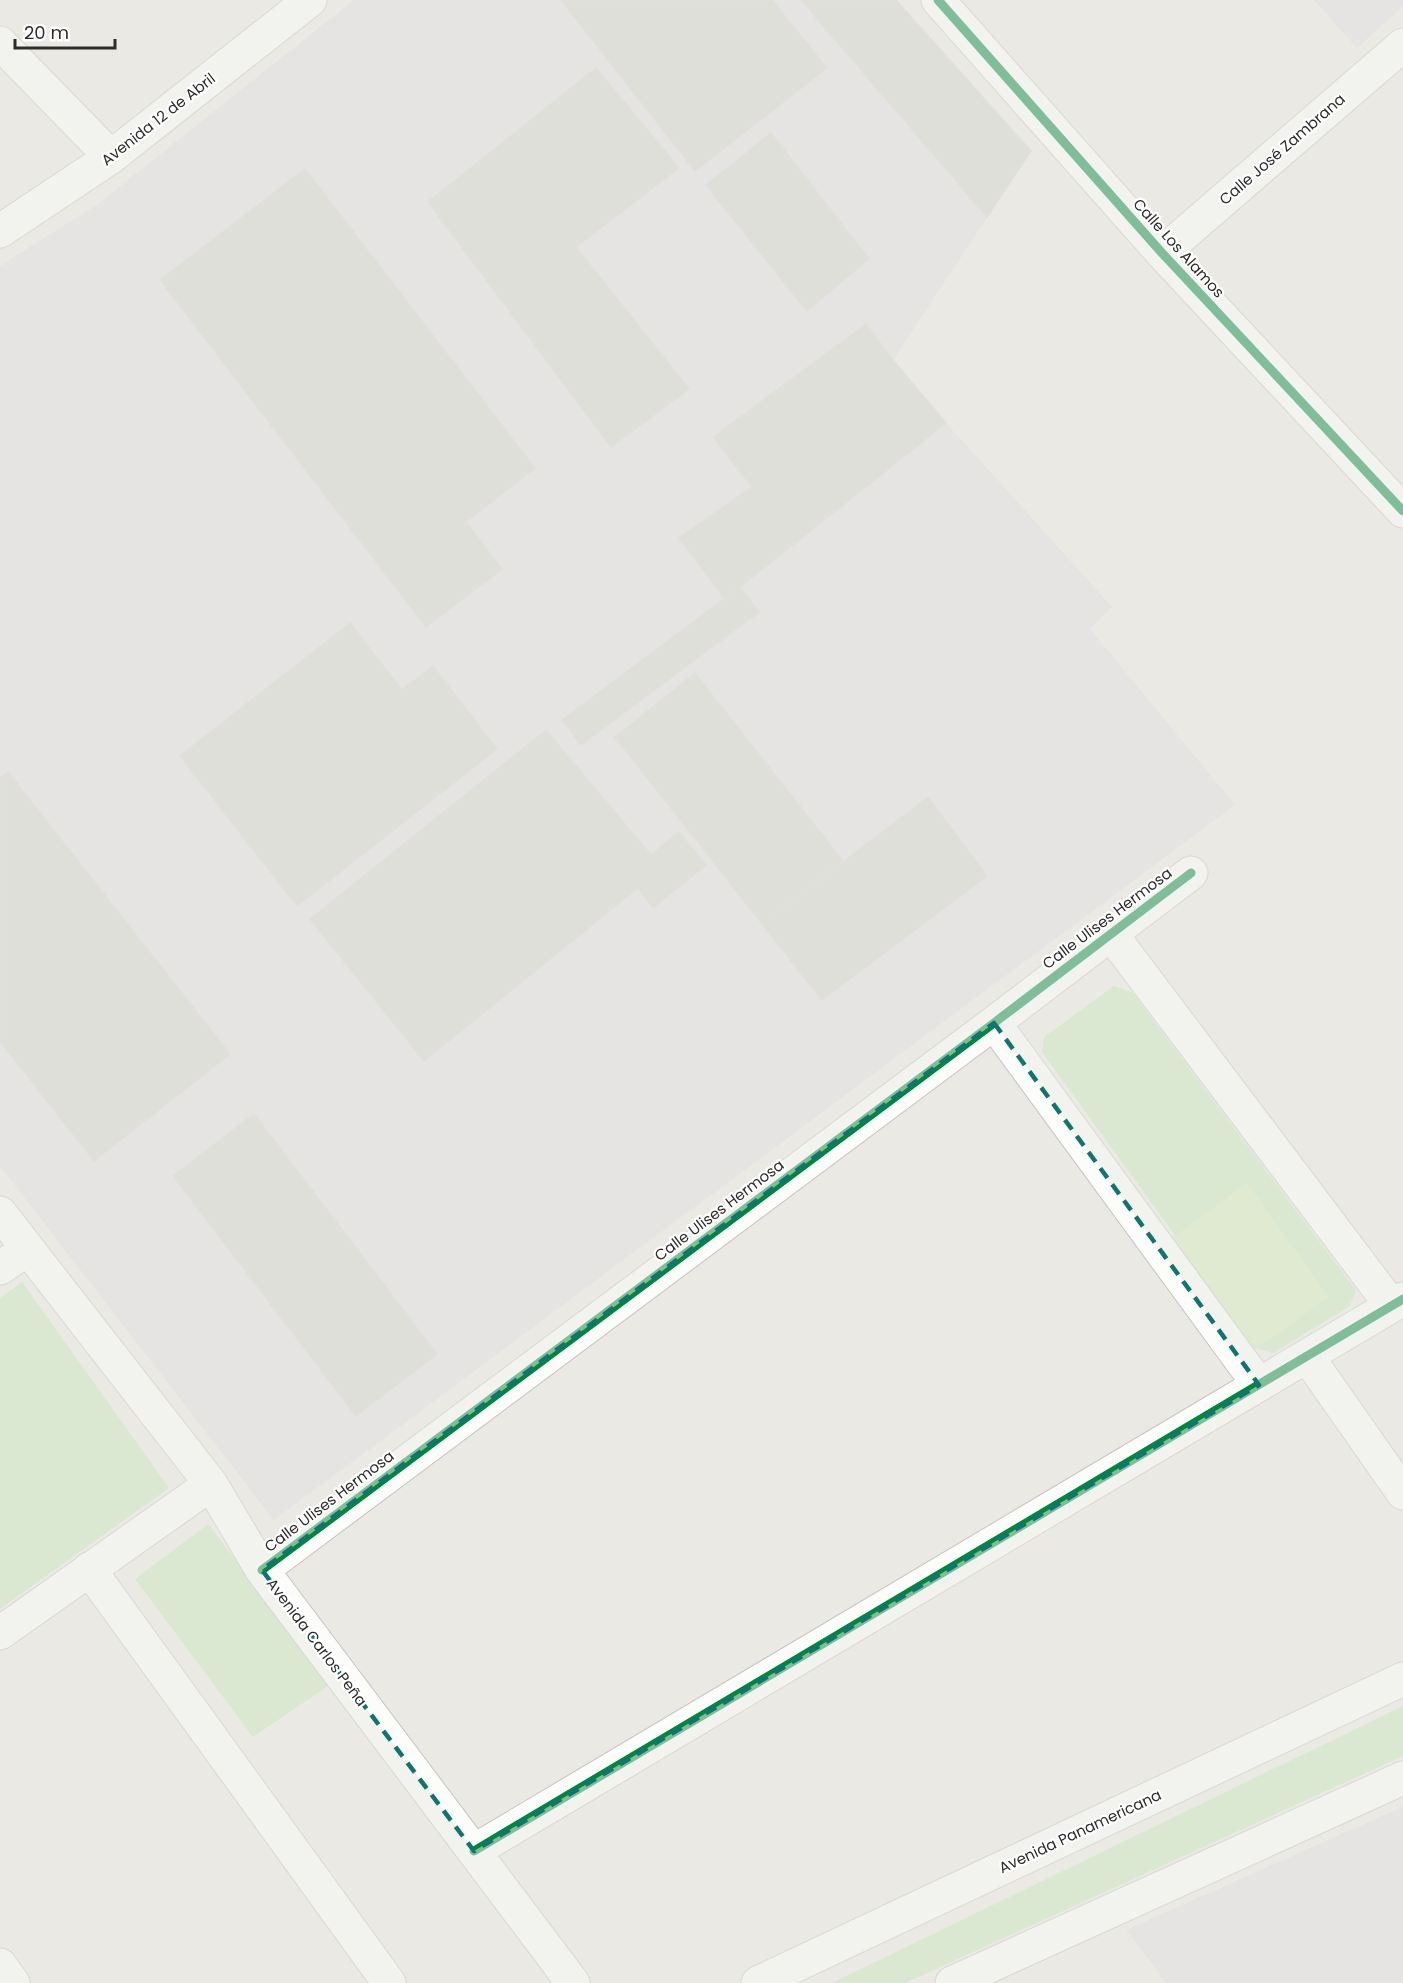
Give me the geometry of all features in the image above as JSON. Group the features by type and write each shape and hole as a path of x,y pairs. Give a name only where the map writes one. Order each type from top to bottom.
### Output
{"street":[{"name":"Avenida 12 de Abril","path":"0,231 111,157 310,0"},
{"name":"Calle Los Alamos","path":"938,0 1162,253 1403,511"},
{"path":"0,43 111,157"},
{"name":"Calle José Zambrana","path":"1162,253 1403,45"},
{"name":"Calle Ulises Hermosa","path":"262,1570 1191,873"},
{"path":"474,1851 1397,1302 1111,934"},
{"path":"994,1023 1259,1384"},
{"name":"Avenida Carlos Peña","path":"0,1213 211,1484 262,1570 573,1983"},
{"path":"0,1268 28,1249"},
{"path":"1307,1356 1403,1493"},
{"path":"0,1634 211,1484"},
{"path":"89,1569 389,1983"},
{"name":"Avenida Panamericana","path":"758,1983 1403,1679"},
{"path":"952,1983 1403,1778"},
{"path":"0,1965 13,1983"}],"highlighted area":[{"path":"994,1023 1259,1385 474,1851 262,1570"}],"shaded area":[{"path":"354,0 896,0 1031,151 893,360 946,423 1112,607 1090,629 1235,805 274,1520 0,1166 0,266 98,204"},
{"path":"1314,0 1403,0 1403,6 1357,48"},
{"path":"1403,1807 1403,1983 1167,1983 1126,1930"}],"green space":[{"path":"1114,986 1132,992 1356,1290 1350,1306 1273,1353 1257,1348 1042,1052 1044,1037"},
{"path":"1247,1183 1329,1297 1253,1351 1172,1238"},
{"path":"22,1282 169,1488 0,1609 0,1298"},
{"path":"208,1524 331,1684 253,1737 135,1579"},
{"path":"1403,1706 1403,1756 905,1983 832,1983"}],"building":[{"path":"561,0 772,0 827,68 695,171"},
{"path":"801,0 896,0 1031,151 987,217"},
{"path":"596,68 679,168 576,247 689,389 611,447 428,202"},
{"path":"771,133 869,259 807,311 706,185"},
{"path":"305,169 535,468 466,522 502,569 426,627 160,280"},
{"path":"866,324 946,423 725,599 679,538 752,487 713,437"},
{"path":"740,587 759,612 581,745 562,720"},
{"path":"350,623 402,690 433,666 497,749 297,906 180,756"},
{"path":"695,673 843,861 762,924 615,737"},
{"path":"546,730 651,855 679,832 706,865 653,908 638,888 424,1061 310,919"},
{"path":"8,772 230,1054 94,1161 0,1041 0,778"},
{"path":"928,797 987,876 822,1000 762,924"},
{"path":"254,1114 437,1354 356,1416 173,1176"}],"cycle path":[{"path":"938,0 1162,253 1403,511"},
{"path":"262,1570 1191,873"},
{"path":"474,1851 1403,1299"}]}
